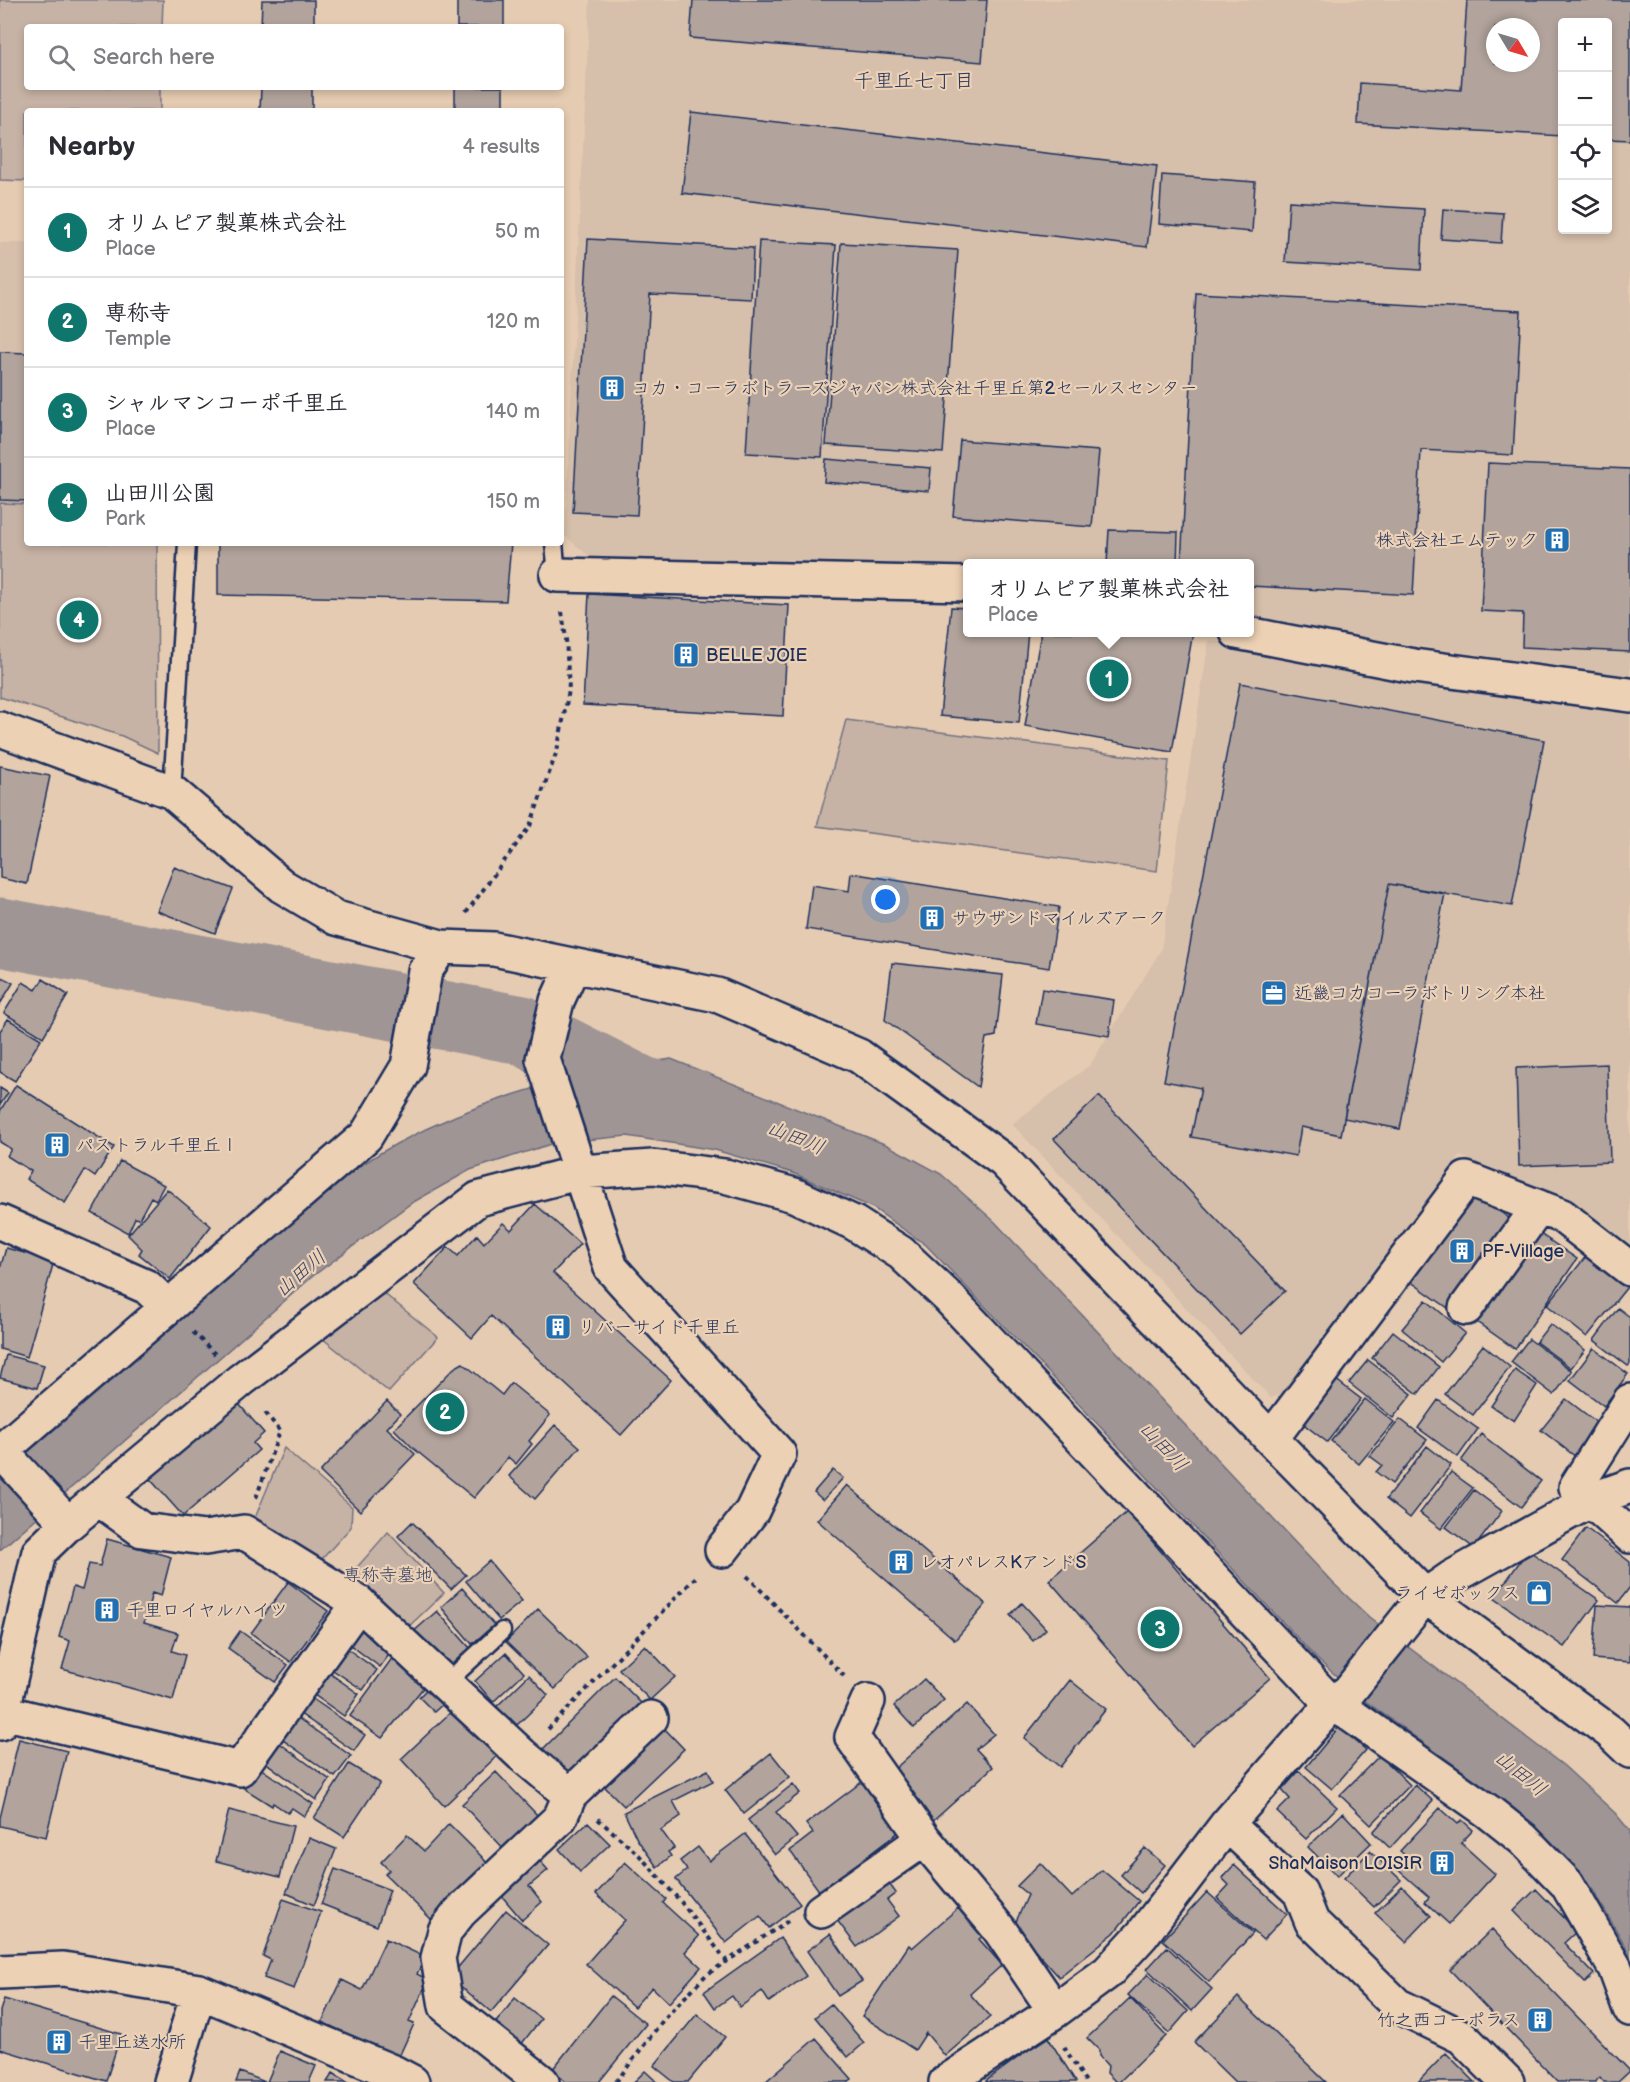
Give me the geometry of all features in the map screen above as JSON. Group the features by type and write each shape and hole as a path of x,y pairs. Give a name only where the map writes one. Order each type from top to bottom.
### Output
{"street":[{"path":"557,575 963,584"},
{"path":"1254,636 1414,666 1630,695"},
{"path":"0,729 172,792 282,886 336,918 441,947 494,949 717,995 859,1056 1004,1161 1425,1596 1610,1732 1630,1751"},
{"path":"68,1524 0,1452 167,1305 366,1136 408,1066 425,971 441,947"},
{"path":"573,966 557,1002 544,1066 611,1268 779,1454 752,1511 722,1550"},
{"path":"359,1603 240,1769 1,1717 39,1552 68,1524 241,1380 478,1198 579,1167 653,1167 724,1176 794,1195 854,1223 901,1253 964,1314 1340,1697 1348,1713 1489,1812 1522,1839 1567,1884 1615,1968 1630,2009"},
{"path":"1271,1439 1466,1179 1562,1216 1630,1269"},
{"path":"1466,1308 1539,1207"},
{"path":"0,1222 147,1287 167,1305"},
{"path":"1630,1401 1575,1486 1630,1536"},
{"path":"946,2082 1054,2011 1108,1972 1142,1935 1227,1824 1340,1697 1425,1596 1451,1578 1591,1500 1630,1486"},
{"path":"99,1499 142,1530 205,1538 244,1532 359,1603 522,1755 570,1795"},
{"path":"868,1701 852,1737 924,1839 999,1929 1054,2011"},
{"path":"542,2082 446,2006 438,1958 445,1931 460,1912 560,1818 570,1795 651,1718"},
{"path":"1227,1824 1300,1892 1312,1922 1397,2005 1462,2037 1507,2082"},
{"path":"821,1911 924,1839"},
{"path":"0,1972 63,1969 199,1991 412,2082"},
{"path":"171,2082 199,1991"}],"lane":[{"path":"172,792 187,546"},
{"path":"554,546 557,575"},
{"path":"446,1683 502,1631"}],"path":[{"path":"441,947 530,826 557,751 569,690 566,639 557,575"},
{"path":"167,1305 241,1380 280,1431 244,1532"},
{"path":"522,1755 722,1550 868,1701"},
{"path":"570,1795 639,1855 681,1902 726,1960"},
{"path":"616,2082 664,2019 706,1975 814,1905 821,1911"}],"shaded area":[{"path":"590,0 1630,0 1630,676 1417,646 1254,618 1254,559 963,559 963,570 595,561 565,536"},
{"path":"0,243 24,243 24,504 0,503"},
{"path":"1209,640 1409,682 1630,714 1630,1244 1574,1201 1460,1156 1289,1391 1271,1398 1012,1124 1090,1065 1161,950"}],"green space":[{"path":"0,0 163,0 162,24 24,24 24,90 160,90 160,108 24,108 24,181 0,180"},
{"path":"0,503 24,504 24,546 157,546 158,753 122,736 0,697"},
{"path":"846,720 1169,761 1157,871 817,826"},
{"path":"376,1287 438,1337 389,1392 317,1334"},
{"path":"284,1448 352,1507 351,1527 321,1560 250,1530"},
{"name":"専称寺墓地","path":"388,1532 444,1593 405,1630 391,1609 345,1581"}],"water":[{"path":"671,1059 887,1145 941,1174 995,1222 1333,1583 1369,1617 1564,1766 1615,1813 1630,1831 1630,1960 1625,1945 1593,1890 1552,1843 1514,1808 1364,1700 1317,1659 1091,1417 926,1245 873,1208 793,1173 715,1150 627,1136 554,1143 470,1170 410,1204 313,1276 0,1550 0,1473 291,1220 353,1171 375,1156 430,1127 497,1100 565,1080"}],"building":[{"path":"262,0 314,0 314,24 261,24"},
{"path":"457,0 504,0 504,24 457,24"},
{"path":"693,0 987,0 982,62 690,38"},
{"path":"1467,0 1630,0 1630,140 1612,139 1612,18 1558,18 1558,136 1358,124 1360,83 1461,90"},
{"path":"261,90 312,90 312,108 260,108"},
{"path":"455,90 503,90 503,108 455,108"},
{"path":"691,112 1157,166 1147,247 682,193"},
{"path":"1162,175 1255,182 1252,232 1159,224"},
{"path":"1289,201 1424,209 1421,270 1285,262"},
{"path":"1443,209 1503,213 1501,243 1441,239"},
{"name":"コカ・コーラボトラーズジャパン株式会社千里丘第2セールスセンター","path":"588,239 753,248 751,299 650,294 637,515 573,512"},
{"path":"759,241 836,245 822,457 746,453"},
{"path":"841,243 958,250 943,453 826,445"},
{"path":"1196,293 1521,311 1513,455 1421,450 1413,595 1254,586 1254,559 1181,559"},
{"path":"0,352 24,353 24,501 0,500"},
{"path":"960,440 1099,451 1092,527 953,516"},
{"path":"826,459 931,468 929,491 824,482"},
{"name":"株式会社エムテック","path":"1488,463 1630,469 1630,652 1522,647 1523,613 1481,611"},
{"path":"1109,530 1178,532 1177,559 1107,559"},
{"path":"218,546 511,546 506,601 218,595"},
{"name":"BELLE JOIE","path":"589,594 789,605 783,716 583,705"},
{"path":"951,607 963,608 963,637 1028,637 1019,723 940,716"},
{"path":"1040,637 1192,637 1172,752 1025,726"},
{"name":"近畿コカコーラボトリング本社","path":"1240,683 1544,740 1512,906 1389,884 1341,1135 1301,1127 1296,1156 1191,1137 1201,1088 1164,1081"},
{"path":"0,766 50,776 27,884 0,878"},
{"path":"174,867 233,889 215,933 157,911"},
{"name":"サウザンドマイルズアーク","path":"851,873 1059,907 1049,968 806,929 812,885 849,891"},
{"path":"1389,884 1445,893 1400,1129 1344,1118"},
{"path":"892,963 1003,975 996,1036 986,1038 978,1087 885,1020"},
{"path":"0,976 13,983 0,1004"},
{"path":"43,979 68,995 43,1037 4,1013 23,982 36,990"},
{"path":"1042,989 1114,1000 1109,1036 1036,1024"},
{"path":"8,1019 41,1039 15,1081 0,1072 0,1031"},
{"path":"1607,1064 1610,1162 1519,1166 1516,1068"},
{"name":"パストラル千里丘Ⅰ","path":"16,1085 114,1147 95,1177 85,1170 65,1203 26,1179 31,1171 7,1156 11,1149 0,1142 0,1111"},
{"path":"0,1088 8,1093 0,1105"},
{"path":"1099,1096 1285,1291 1240,1334 1054,1139"},
{"path":"120,1161 164,1185 156,1200 151,1197 139,1219 135,1218 128,1233 92,1213"},
{"path":"167,1189 211,1226 170,1279 139,1254 142,1249 128,1235"},
{"name":"PF-Village","path":"1475,1194 1513,1221 1448,1308 1410,1281"},
{"name":"リバーサイド千里丘","path":"535,1204 580,1244 553,1273 671,1380 621,1435 491,1316 472,1338 414,1284 448,1247 458,1256 477,1235 484,1243 503,1223 511,1230"},
{"path":"1533,1229 1577,1259 1515,1349 1471,1318"},
{"path":"6,1248 54,1261 27,1357 0,1349 0,1269"},
{"path":"1587,1255 1627,1287 1587,1337 1547,1305"},
{"path":"1426,1300 1465,1333 1441,1362 1402,1329"},
{"path":"1618,1308 1630,1317 1630,1364 1628,1366 1594,1340"},
{"path":"1550,1324 1585,1350 1571,1368 1536,1342"},
{"path":"1393,1331 1439,1367 1418,1394 1372,1358"},
{"path":"1529,1339 1572,1371 1554,1395 1511,1362"},
{"path":"1483,1345 1510,1367 1473,1415 1445,1394"},
{"path":"1594,1348 1628,1374 1604,1406 1570,1380"},
{"path":"6,1355 44,1365 37,1388 0,1378"},
{"path":"1368,1360 1412,1394 1393,1418 1349,1383"},
{"path":"463,1363 502,1395 511,1383 550,1415 529,1441 532,1444 516,1464 508,1457 474,1498 413,1448 394,1429 454,1368"},
{"path":"1515,1370 1537,1385 1514,1421 1491,1406"},
{"path":"1331,1376 1361,1399 1327,1442 1297,1419"},
{"path":"1365,1399 1394,1422 1359,1464 1331,1441"},
{"path":"1566,1399 1600,1425 1576,1457 1541,1430"},
{"path":"1438,1400 1478,1429 1458,1457 1418,1428"},
{"path":"387,1401 400,1414 387,1428 415,1454 360,1511 320,1472"},
{"path":"238,1403 264,1433 253,1443 259,1450 183,1516 150,1479"},
{"path":"1400,1419 1427,1440 1392,1484 1376,1472 1382,1465 1370,1456"},
{"path":"555,1425 580,1447 535,1499 509,1476"},
{"path":"1481,1434 1541,1481 1521,1507 1461,1461"},
{"path":"1427,1446 1451,1465 1410,1518 1386,1499"},
{"path":"833,1470 843,1478 823,1500 814,1492"},
{"path":"1451,1472 1473,1488 1441,1529 1420,1513"},
{"name":"レオパレスKアンドS","path":"847,1485 986,1604 955,1640 817,1520"},
{"path":"1474,1490 1502,1511 1474,1548 1446,1527"},
{"path":"1127,1512 1270,1678 1192,1746 1049,1580"},
{"path":"412,1522 466,1575 451,1589 398,1536"},
{"path":"1586,1528 1630,1562 1630,1587 1618,1603 1562,1560"},
{"name":"千里ロイヤルハイツ","path":"107,1539 171,1557 161,1596 152,1593 144,1623 178,1633 172,1651 185,1655 173,1700 62,1669 70,1641 59,1637 73,1587 82,1590 89,1564 100,1566"},
{"path":"1528,1550 1599,1600 1564,1647 1494,1598"},
{"path":"489,1561 522,1601 499,1620 466,1581"},
{"path":"288,1582 328,1611 291,1662 251,1633"},
{"path":"462,1588 494,1625 472,1644 441,1607"},
{"path":"1022,1603 1046,1629 1033,1641 1010,1615"},
{"path":"1597,1605 1630,1607 1630,1662 1593,1659"},
{"path":"538,1609 587,1657 555,1689 506,1642"},
{"path":"437,1611 470,1648 450,1666 440,1655 435,1659 412,1633"},
{"path":"359,1622 394,1648 380,1667 345,1641"},
{"path":"240,1631 288,1665 275,1682 228,1648"},
{"path":"342,1645 377,1670 363,1690 327,1666"},
{"path":"645,1645 675,1677 650,1700 619,1669"},
{"path":"506,1653 524,1673 493,1702 475,1681"},
{"path":"393,1657 427,1683 382,1738 350,1716"},
{"path":"325,1670 359,1694 344,1716 310,1692"},
{"path":"529,1675 548,1695 517,1725 510,1718 505,1723 492,1711"},
{"path":"615,1677 642,1704 564,1781 538,1754"},
{"path":"924,1679 944,1700 914,1728 894,1706"},
{"path":"1070,1680 1106,1709 1060,1767 1024,1738"},
{"path":"430,1686 445,1702 434,1712 419,1697"},
{"path":"307,1695 365,1735 354,1751 296,1711"},
{"path":"967,1704 994,1734 976,1749 993,1767 932,1822 889,1774"},
{"path":"453,1710 497,1756 444,1806 401,1759"},
{"path":"295,1716 351,1756 335,1777 279,1737"},
{"path":"663,1727 684,1749 624,1806 602,1784"},
{"path":"1339,1727 1366,1750 1332,1789 1306,1767"},
{"path":"19,1739 67,1751 46,1837 0,1826"},
{"path":"278,1742 330,1780 316,1800 264,1761"},
{"path":"771,1753 790,1777 744,1814 725,1790"},
{"path":"1380,1755 1410,1785 1371,1825 1340,1795"},
{"path":"349,1764 380,1783 344,1837 314,1818"},
{"path":"257,1766 313,1804 304,1816 292,1808 288,1813 273,1803 272,1806 242,1787"},
{"path":"708,1770 713,1781 673,1801 681,1816 661,1830 674,1848 668,1852 671,1856 657,1867 637,1839 624,1812"},
{"path":"1299,1771 1337,1807 1306,1839 1277,1812 1290,1799 1282,1790"},
{"path":"496,1772 540,1818 506,1851 462,1804"},
{"path":"863,1781 900,1831 820,1892 790,1851 813,1833 806,1824"},
{"path":"793,1784 800,1793 776,1812 797,1837 775,1855 748,1820"},
{"path":"1415,1785 1433,1801 1390,1848 1373,1832"},
{"name":"ShaMaison LOISIR","path":"1440,1808 1458,1824 1462,1820 1473,1830 1461,1843 1495,1874 1449,1924 1425,1902 1429,1897 1397,1869 1407,1857 1400,1851"},
{"path":"229,1810 293,1826 280,1877 216,1861"},
{"path":"1343,1813 1371,1843 1337,1876 1308,1847"},
{"path":"588,1822 610,1844 580,1872 559,1849"},
{"path":"449,1824 492,1867 436,1924 385,1874 389,1870 381,1862 407,1835 424,1851"},
{"path":"745,1834 800,1904 769,1928 760,1916 726,1943 676,1879 687,1870 680,1861 698,1847 709,1861"},
{"path":"309,1838 336,1849 314,1905 286,1893"},
{"path":"1145,1848 1165,1865 1141,1893 1121,1875"},
{"path":"1370,1851 1401,1880 1374,1907 1344,1878"},
{"path":"540,1861 548,1870 529,1886 542,1902 522,1920 501,1895"},
{"path":"625,1862 666,1899 663,1903 699,1936 685,1952 701,1967 669,2003 652,1987 634,2007 586,1964 625,1920 596,1894"},
{"path":"1040,1863 1072,1897 1102,1870 1139,1901 1114,1933 1059,1977 1014,1926 1028,1895 1017,1886"},
{"path":"1234,1865 1287,1914 1263,1940 1217,1898 1229,1885 1222,1878"},
{"path":"335,1869 390,1890 377,1926 321,1904"},
{"path":"882,1874 896,1893 887,1900 899,1916 857,1947 831,1912"},
{"path":"1402,1886 1431,1916 1406,1942 1375,1913"},
{"path":"1536,1889 1577,1931 1564,1943 1594,1974 1585,1983 1514,1911"},
{"path":"1207,1892 1253,1933 1209,1982 1163,1940"},
{"path":"283,1899 321,1912 294,1989 264,1978 271,1960 263,1956"},
{"path":"958,1908 983,1936 979,1939 1002,1965 970,1994 990,2017 945,2056 926,2033 915,2050 862,2016 909,1945 912,1948"},
{"path":"506,1910 548,1945 491,2012 450,1977"},
{"name":"竹之西コーポラス","path":"1492,1929 1630,2071 1618,2082 1604,2082 1600,2077 1595,2082 1558,2082 1450,1970"},
{"path":"830,1934 862,1981 838,1996 807,1951"},
{"path":"780,1938 806,1976 769,2002 762,1991 740,2007 732,1996 715,2008 704,1992"},
{"path":"386,1939 425,1957 417,1974 428,1980 409,2022 414,2024 396,2063 360,2046 363,2041 322,2022 342,1980 362,1990"},
{"path":"1167,1947 1212,1989 1192,2011 1147,1969"},
{"path":"1148,1974 1188,2011 1169,2033 1128,1995"},
{"path":"611,1996 646,2024 599,2082 566,2082 552,2070"},
{"path":"1238,1997 1326,2082 1235,2082 1194,2042"},
{"path":"515,1998 541,2019 520,2046 494,2025"},
{"path":"1130,1998 1166,2036 1119,2082 1116,2082 1107,2073 1108,2066 1099,2056 1099,2050 1087,2038"},
{"name":"千里丘送水所","path":"4,1999 121,2034 106,2081 0,2049 0,2011"},
{"path":"831,2004 864,2043 848,2057 815,2017"},
{"path":"697,2014 725,2037 688,2082 674,2082 654,2066"},
{"path":"1047,2036 1076,2082 986,2082 986,2081"},
{"path":"816,2038 852,2079 848,2082 765,2082"},
{"path":"280,2051 316,2066 309,2082 267,2082"},
{"path":"1446,2053 1475,2082 1418,2082"},
{"path":"645,2071 657,2082 634,2082"},
{"path":"240,2072 265,2082 236,2082"},
{"path":"333,2073 347,2082 327,2082"}],"waterway":[{"name":"山田川","path":"0,932 522,1030 642,1091 692,1104"}],"place":[{"name":"コカ・コーラボトラーズジャパン株式会社千里丘第2セールスセンター","path":"612,388"},
{"name":"株式会社エムテック","path":"1557,540"},
{"name":"山田川公園","path":"79,620"},
{"name":"BELLE JOIE","path":"686,655"},
{"name":"オリムピア製菓株式会社","path":"1109,679"},
{"name":"サウザンドマイルズアーク","path":"932,918"},
{"name":"近畿コカコーラボトリング本社","path":"1274,993"},
{"name":"パストラル千里丘Ⅰ","path":"57,1145"},
{"name":"PF-Village","path":"1462,1251"},
{"name":"リバーサイド千里丘","path":"558,1327"},
{"name":"専称寺","path":"445,1412"},
{"name":"レオパレスKアンドS","path":"901,1562"},
{"name":"ライゼボックス","path":"1539,1593"},
{"name":"千里ロイヤルハイツ","path":"107,1610"},
{"name":"シャルマンコーポ千里丘","path":"1160,1629"},
{"name":"ShaMaison LOISIR","path":"1442,1863"},
{"name":"竹之西コーポラス","path":"1540,2020"},
{"name":"千里丘送水所","path":"59,2042"}],"district":[{"name":"千里丘七丁目","path":"914,80"}]}
